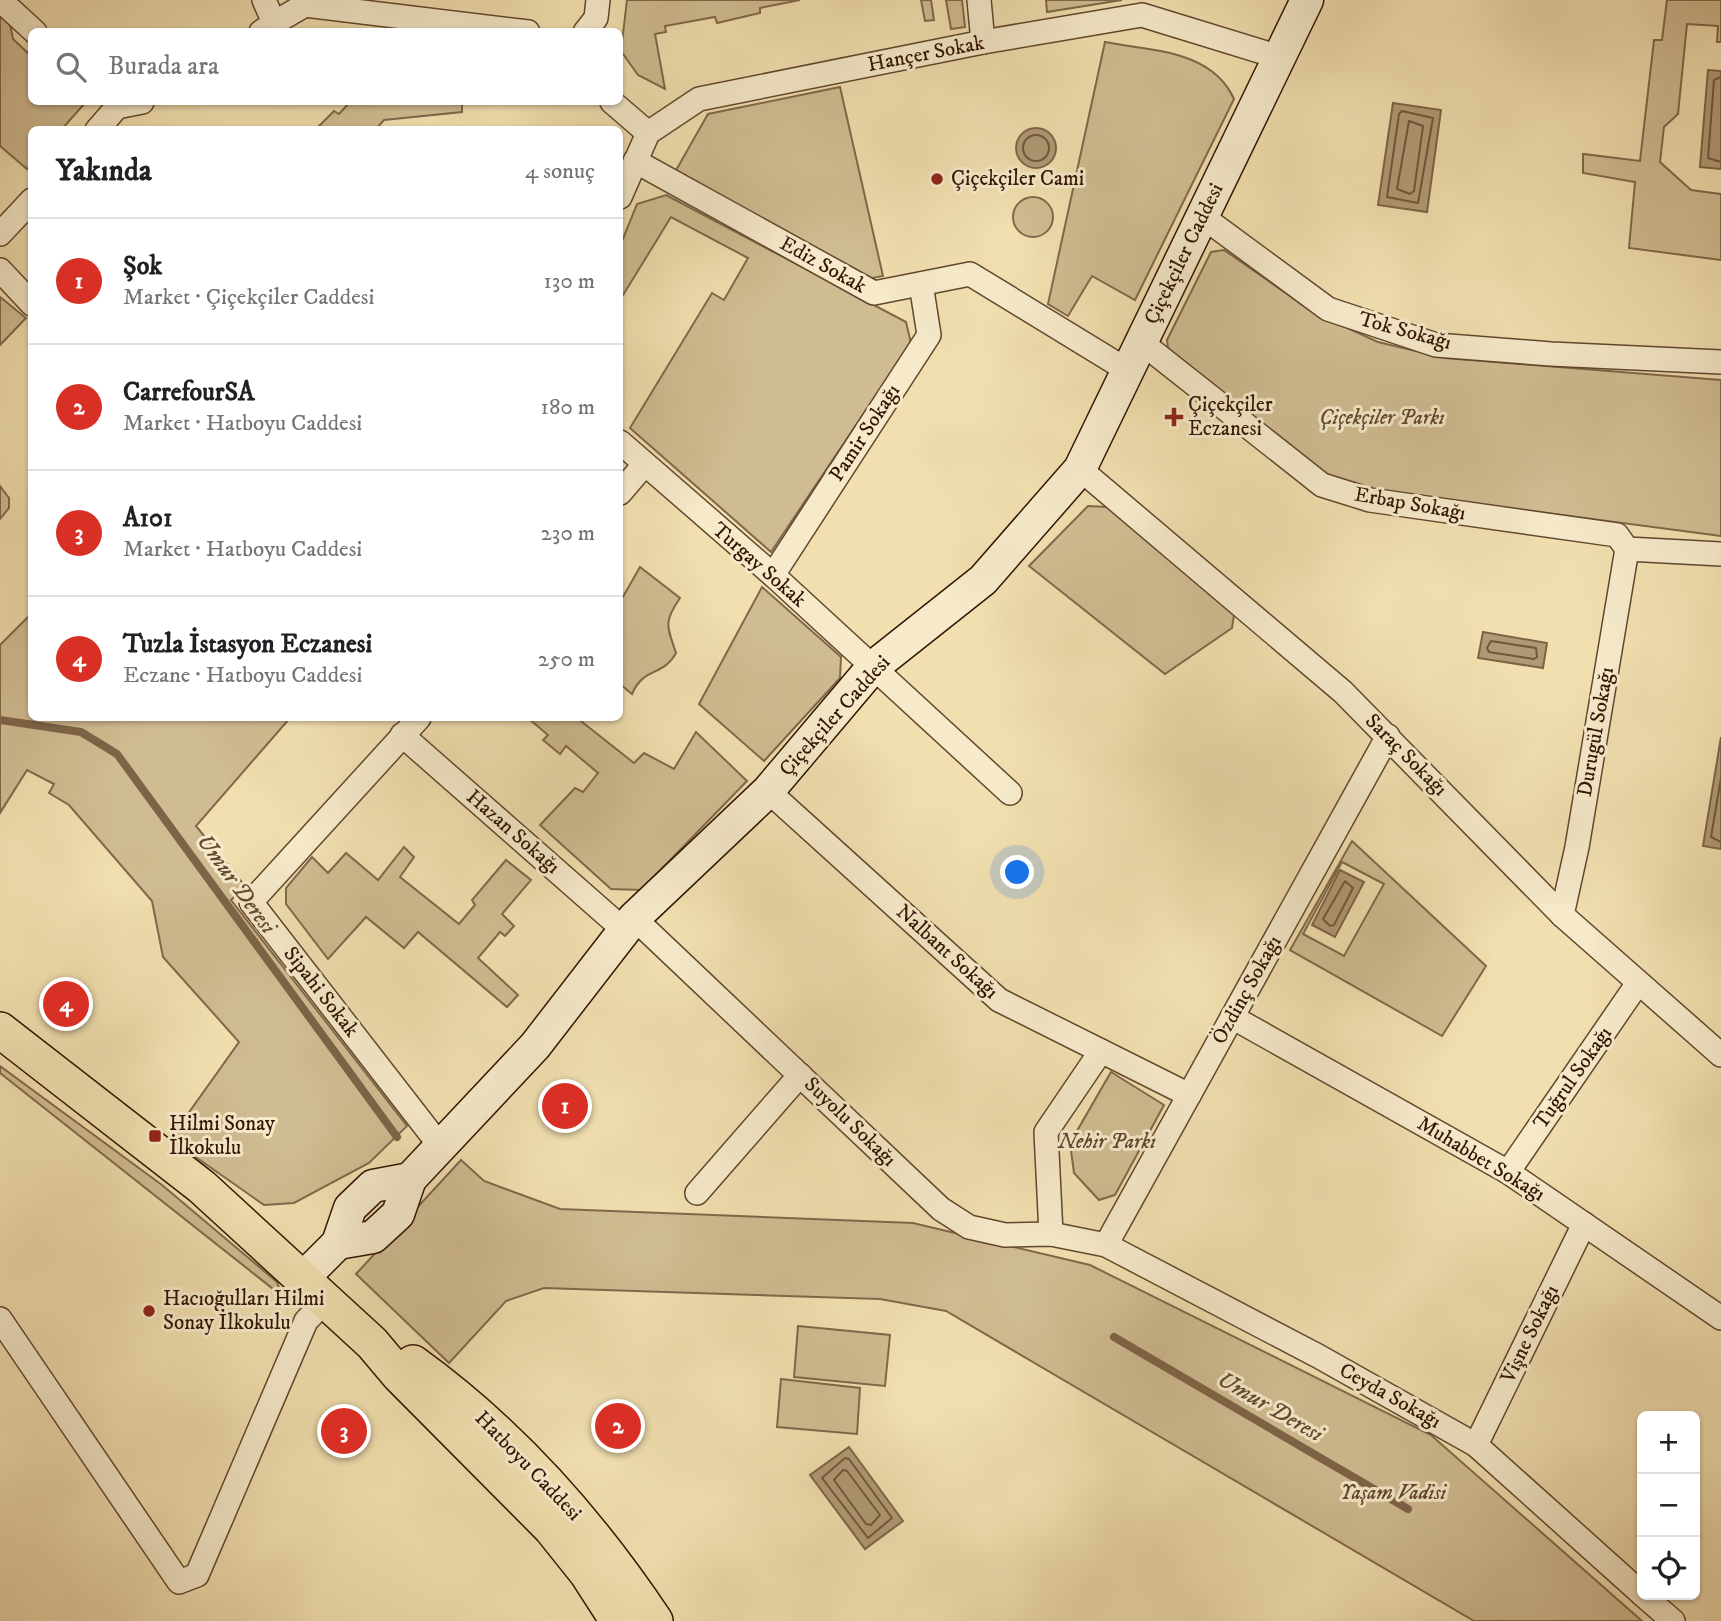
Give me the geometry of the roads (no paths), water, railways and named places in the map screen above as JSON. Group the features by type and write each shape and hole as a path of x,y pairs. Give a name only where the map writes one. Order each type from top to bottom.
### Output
{"main road":[{"name":"Hatboyu Caddesi","path":"0,1030 202,1186 372,1343 399,1375 551,1528 587,1573 618,1621"},
{"name":"Hatboyu Caddesi","path":"372,1343 410,1362 478,1413 584,1524 655,1621"}],"street":[{"path":"0,0 31,28"},
{"path":"264,0 267,27 305,5 495,28"},
{"path":"588,28 596,18 598,0"},
{"path":"979,0 984,42"},
{"name":"Çiçekçiler Caddesi","path":"315,1289 338,1243 373,1237 398,1214 410,1179 535,1046 629,924 768,791 872,668 983,580 1080,468 1307,0"},
{"name":"Hançer Sokak","path":"648,133 699,99 984,42 1142,15 1279,57"},
{"path":"100,126 113,105"},
{"path":"615,105 648,133 623,190"},
{"name":"Ediz Sokak","path":"635,161 874,293 970,274 1127,370"},
{"path":"0,234 28,204"},
{"name":"Tok Sokağı","path":"1203,217 1328,309 1436,345 1551,354 1721,362"},
{"path":"0,270 28,300"},
{"name":"Pamir Sokağı","path":"773,575 929,335 921,284"},
{"name":"Erbap Sokağı","path":"1141,342 1322,485 1370,500 1618,535 1627,549 1721,554"},
{"path":"623,445 644,465 623,490"},
{"name":"Turgay Sokak","path":"644,465 773,575 1010,793"},
{"name":"Saraç Sokağı","path":"1080,468 1255,620 1281,638 1388,736 1562,915 1721,1055"},
{"name":"Durugül Sokağı","path":"1562,915 1577,847 1627,549"},
{"name":"Sipahi Sokak","path":"416,721 251,902 441,1147"},
{"name":"Hazan Sokağı","path":"402,735 629,924"},
{"name":"Özdinç Sokağı","path":"1106,1245 1388,736"},
{"name":"Nalbant Sokağı","path":"768,791 999,1000 1189,1095"},
{"name":"Suyolu Sokağı","path":"629,924 800,1075 950,1215 970,1227 1005,1234 1051,1234 1106,1245"},
{"name":"Tuğrul Sokağı","path":"1508,1172 1638,984"},
{"name":"Muhabbet Sokağı","path":"1232,1017 1508,1172 1721,1318"},
{"path":"1051,1234 1046,1132 1101,1051"},
{"path":"697,1193 800,1075"},
{"name":"Vişne Sokağı","path":"1476,1445 1584,1224"},
{"name":"Ceyda Sokağı","path":"1106,1245 1318,1356 1476,1445 1637,1589"},
{"path":"0,1319 179,1582 197,1575 306,1321 315,1289"},
{"name":"Ceyda Sokağı","path":"1650,1600 1673,1621"}],"water":[{"path":"1708,70 1721,71 1721,169 1700,167"},
{"path":"1393,103 1441,110 1427,212 1378,205"},
{"path":"1036,128 1050,134 1056,148 1050,162 1036,168 1022,162 1016,148 1022,134"},
{"path":"1483,632 1547,643 1543,668 1478,658"},
{"path":"1721,737 1721,849 1703,846"},
{"path":"1340,870 1364,882 1335,937 1312,925"},
{"path":"849,1447 903,1521 865,1549 810,1475"}],"waterway":[{"name":"Umur Deresi","path":"0,720 81,732 117,754 397,1137"},
{"name":"Umur Deresi","path":"1114,1337 1408,1509"}],"place":[{"name":"Çiçekçiler Cami","path":"937,179"},
{"name":"Çiçekçiler Eczanesi","path":"1174,417"},
{"name":"Tuzla İstasyon Eczanesi","path":"66,1004"},
{"name":"Şok","path":"565,1106"},
{"name":"Hilmi Sonay İlkokulu","path":"155,1136"},
{"name":"Hacıoğulları Hilmi Sonay İlkokulu","path":"149,1311"},
{"name":"CarrefourSA","path":"618,1426"},
{"name":"A101","path":"344,1431"}],"park label":[{"name":"Çiçekçiler Parkı","path":"1382,418"},
{"name":"Nehir Parkı","path":"1107,1142"},
{"name":"Yaşam Vadisi","path":"1393,1493"}]}
